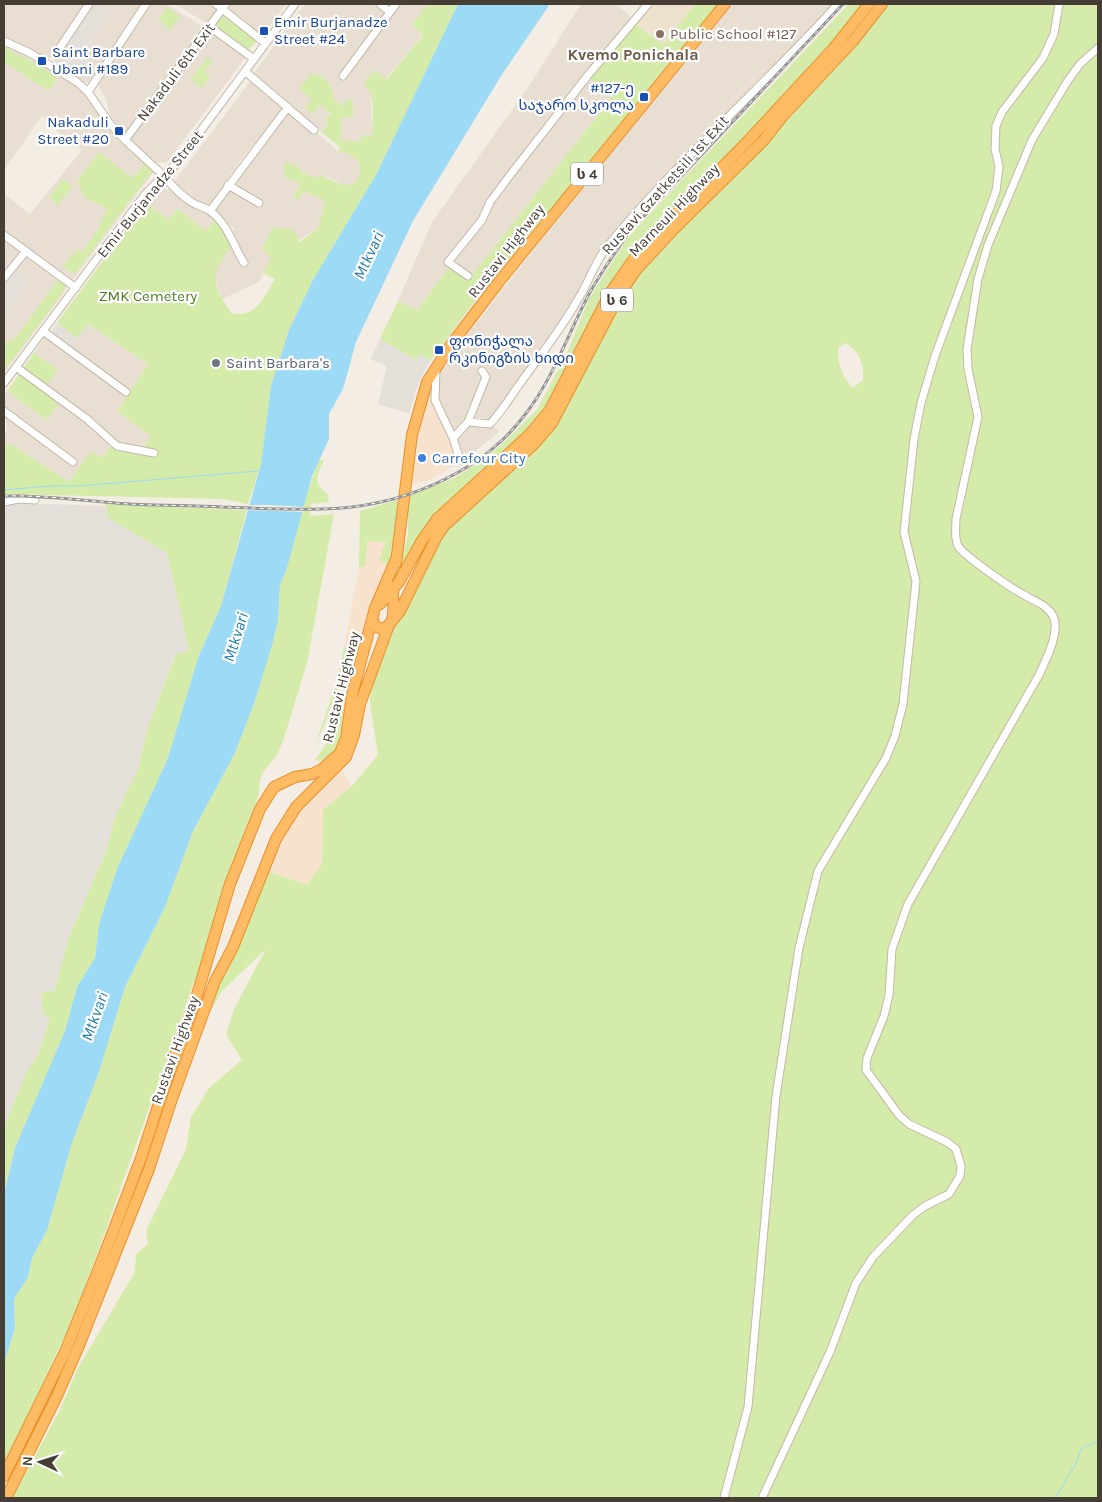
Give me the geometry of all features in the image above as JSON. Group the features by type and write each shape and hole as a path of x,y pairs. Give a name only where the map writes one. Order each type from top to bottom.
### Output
{"highway":[{"name":"Rustavi Highway","path":"6,1498 56,1398 82,1339 149,1169 215,981 233,947 276,839 296,806 346,757 354,735 360,704 390,621 412,435 422,395 436,368 498,283 725,4"},
{"name":"Marneuli Highway","path":"378,606 393,591 420,542 437,519 530,434 550,410 610,293 638,253 748,142 834,49 869,4"},
{"name":"Marneuli Highway","path":"390,621 400,611 436,538 444,526 535,444 552,423 614,305 636,270 652,251 764,140 853,41 882,4"},
{"name":"Rustavi Highway","path":"378,606 397,557"},
{"path":"373,620 377,627 390,621 389,605 378,606"},
{"name":"ს 4","path":"373,620 378,606"},
{"name":"Rustavi Highway","path":"4,1476 65,1352 99,1268 140,1161 174,1057 197,995 230,884 260,809 274,787 295,777 312,774 322,769 340,753 346,738 352,695 373,620"}],"street":[{"path":"59,49 89,4"},
{"path":"88,92 146,4"},
{"name":"Emir Burjanadze Street","path":"4,383 146,193 176,164 295,4"},
{"path":"380,4 390,12"},
{"path":"343,76 396,4"},
{"path":"468,276 448,262 482,220 490,202 514,170 589,74 648,4"},
{"name":"Rustavi Gzatketsili 1st Exit","path":"468,422 490,424 506,406 518,386 560,330 595,265 616,237 722,122 774,72 838,4"},
{"path":"724,1498 748,1407 776,1096 798,948 818,871 886,758 895,736 903,704 916,581 904,532 914,439 921,403 935,356 996,191 999,166 995,148 996,126 1002,112 1043,58 1054,34 1059,4"},
{"path":"221,6 265,43"},
{"name":"Nakaduli 6th Exit","path":"125,140 210,26 221,6"},
{"path":"210,26 254,59"},
{"path":"4,41 49,64 88,92 110,124 164,176 171,186 192,202 210,211 226,227 231,242 244,263"},
{"path":"762,1498 823,1370 856,1282 873,1256 913,1215 925,1206 949,1194 960,1176 961,1166 956,1149 947,1142 910,1124 899,1115 866,1070 867,1058 884,1016 889,995 892,949 908,904 1039,675 1052,646 1055,625 1054,617 1044,606 1019,592 970,557 959,548 955,536 956,520 978,417 968,369 967,349 978,279 988,244 1032,140 1067,82 1080,64 1098,48"},
{"path":"246,72 314,130"},
{"path":"210,211 288,107"},
{"path":"228,185 259,203"},
{"path":"4,235 76,288"},
{"path":"4,278 26,251"},
{"path":"43,331 126,392"},
{"path":"16,367 87,420 117,446 154,453"},
{"path":"436,368 435,400 454,438 460,460"},
{"path":"454,438 468,422 486,377 482,372"},
{"path":"4,411 73,462"},
{"path":"4,502 18,499 35,500"}],"shaded area":[{"path":"4,4 86,4 51,58 47,58 4,39"},
{"path":"92,4 101,4 112,11 81,56 99,71 87,83 80,81 54,61"},
{"path":"101,4 144,4 99,71 81,56 112,11"},
{"path":"148,4 166,4 206,28 127,135 111,119 106,99 98,85"},
{"path":"175,4 212,4 218,9 208,24"},
{"path":"228,4 286,4 262,35 225,8"},
{"path":"305,4 356,4 359,6 361,4 427,4 412,25 423,34 386,79 364,83 369,89 371,97 372,136 361,136 360,142 341,140 341,106 335,100 329,83 305,108 312,114 320,105 331,115 328,124 321,132 254,73"},
{"path":"581,4 616,4 630,16 634,23 590,79 612,97 470,278 452,264 417,310 398,301 432,222 529,86"},
{"name":"Public School #127","path":"650,4 695,4 663,45 634,23"},
{"path":"733,4 836,4 599,254 565,321 509,406 492,424 499,432 468,457 445,430 433,401 426,397 443,365 595,173"},
{"path":"211,30 246,57 167,162 156,163 129,138"},
{"path":"4,45 14,48 75,83 90,95 105,117 155,170 71,282 4,230 4,194 30,214 82,150 56,131 59,127 42,116 4,170"},
{"path":"252,79 285,107 245,155 208,207 192,200 174,182"},
{"path":"289,109 338,151 355,156 361,167 360,175 354,184 342,185 335,180 320,175 317,178 300,172 301,170 287,162 300,184 293,197 303,190 326,200 318,228 271,258 259,282 222,299 215,279 216,266 231,247 239,264 243,265 248,262 231,237 234,228 216,215 213,207"},
{"path":"164,189 170,190 185,201 210,211 216,219 206,231 178,209 168,219 149,205"},
{"path":"4,236 19,247 20,252 4,276"},
{"path":"27,253 67,283 65,291 4,373 4,315 30,280 16,269"},
{"path":"16,269 30,280 4,315 4,284"},
{"path":"57,323 76,337 69,347 50,333"},
{"path":"87,324 149,364 129,392 69,347"},
{"path":"45,337 48,337 129,395 151,436 142,449 119,444 114,437 46,386 58,370 34,353"},
{"path":"380,339 416,359 421,354 430,361 418,384 409,414 378,404 387,366 370,359"},
{"path":"7,391 46,420 61,402 111,442 104,458 90,452 69,482 9,443 4,449 4,432 7,434 4,395"},
{"path":"426,397 433,401 445,430 468,457 432,479 411,486"},
{"path":"4,499 21,503 105,506 108,518 167,553 189,651 175,655 148,726 138,769 115,816 107,848 68,939 55,991 51,1019 37,1056 26,1073 4,1127"},
{"path":"367,541 386,542 390,565 367,617 359,641 351,650 344,647 359,568 366,566"},
{"path":"341,768 351,787 323,810 322,864 307,885 267,871 279,841 299,809"}],"green space":[{"name":"ZMK Cemetery","path":"427,4 458,4 376,175 313,280 289,330 271,386 261,464 248,504 223,499 4,494 4,449 9,443 69,482 90,452 104,458 109,447 146,454 142,449 151,436 117,411 148,364 88,324 77,338 57,323 146,203 168,219 178,209 206,231 216,219 223,228 231,247 216,273 217,287 231,313 240,314 253,310 263,299 275,279 263,273 271,258 262,248 273,228 294,230 300,242 318,228 325,201 304,191 298,199 293,197 300,184 284,176 284,164 286,162 302,169 300,172 317,178 320,175 342,185 354,184 360,175 358,161 348,154 338,151 340,147 321,132 328,124 325,121 331,114 320,105 312,114 305,108 312,100 299,88 310,75 317,74 329,83 335,100 341,106 349,98 353,104 353,117 341,118 341,140 360,142 361,136 372,136 372,101 371,95 364,84 374,70 387,79 423,35 412,25"},
{"path":"695,4 720,4 482,292 430,361 421,354 416,360 380,339 398,301 417,310 452,264 470,278 612,97 590,79 634,23 663,45"},
{"path":"849,4 863,4 840,34 747,135 629,255 607,288 541,416 432,516 415,542 396,581 408,535 408,496 453,479 476,464 499,447 537,410 567,353 589,299 628,237"},
{"path":"886,4 1098,4 1098,1498 12,1498 58,1414 78,1368 135,1272 136,1254 148,1244 146,1231 186,1149 191,1117 209,1088 242,1060 226,1034 234,1009 266,949 221,992 211,1011 220,979 267,871 307,885 322,864 323,810 351,787 378,755 370,703 370,687 379,655 438,540 461,513 556,424 628,285 660,247 725,187 841,59","holes":["846,343 858,354 863,374 863,380 853,388 843,374 838,354 838,348"]},
{"path":"166,7 180,16 171,30 162,24 163,22 159,19"},
{"path":"223,15 257,40 248,51 215,27"},
{"path":"4,47 57,75 56,83 47,90 4,62"},
{"path":"208,57 212,61 204,72 210,77 202,88 191,79"},
{"path":"99,152 132,178 145,164 152,171 75,274 63,266 77,249 83,252 98,229 107,208 88,199 82,192 78,180"},
{"path":"63,179 73,186 58,205 49,198"},
{"path":"59,278 65,284 64,291 6,368 4,366 4,340 8,343 12,339 14,340"},
{"path":"34,353 58,370 46,386 23,369"},
{"path":"21,372 61,402 46,420 7,391"},
{"path":"319,459 324,461 317,479 320,487 328,494 329,502 311,504 310,516 334,514 307,663 284,738 277,755 263,772 260,780 258,797 234,858 201,962 70,1325 4,1465 4,1365 15,1327 14,1299 28,1277 32,1258 47,1230 72,1143 99,1072 125,987 165,907 193,831 235,753 255,701 278,620 280,585 287,568 302,507"},
{"path":"397,500 397,519 390,565 379,560 386,542 367,541 366,566 359,568 360,511"},
{"path":"105,504 247,510 221,606 198,658 168,758 117,869 99,924 95,958 77,987 65,1031 15,1148 4,1194 4,1127 26,1073 37,1056 50,1019 43,1014 41,993 55,990 68,939 107,848 115,816 138,769 148,726 176,654 189,651 167,553 108,518"},
{"path":"344,647 351,650 326,721 315,745 338,679"},
{"path":"358,661 345,703 340,739 336,749 329,759 328,756 321,761 314,760 321,752 334,728"}],"water":[{"name":"Mtkvari","path":"458,4 550,4 501,76 413,221 356,342 343,389 329,414 329,439 312,476 287,568 280,585 278,620 255,701 235,753 193,831 165,907 125,987 99,1072 72,1143 47,1230 32,1258 28,1277 14,1299 15,1327 4,1365 4,1194 15,1148 65,1031 77,987 95,958 99,924 117,869 168,758 198,658 221,606 261,464 271,386 289,330 313,280 376,175"}],"pier":[{"path":"245,505 305,507 304,512 244,510"}],"waterway":[{"path":"4,490 79,486 258,471"},
{"path":"1055,1498 1075,1465 1082,1448 1098,1441"}],"railway":[{"path":"4,496 46,497 141,505 322,509 350,507 406,495 433,485 459,472 483,456 505,437 534,402 552,372 589,294 631,230 843,4"}],"place":[{"name":"Emir Burjanadze Street #24","path":"264,31"},
{"name":"Public School #127","path":"660,34"},
{"name":"Saint Barbare Ubani #189","path":"42,61"},
{"name":"#127-ე საჯარო სკოლა","path":"644,97"},
{"name":"Nakaduli Street #20","path":"119,131"},
{"name":"ფონიჭალა რკინიგზის ხიდი","path":"439,350"},
{"name":"Saint Barbara's","path":"216,363"},
{"name":"Carrefour City","path":"422,458"}],"district":[{"name":"Kvemo Ponichala","path":"633,54"}]}
